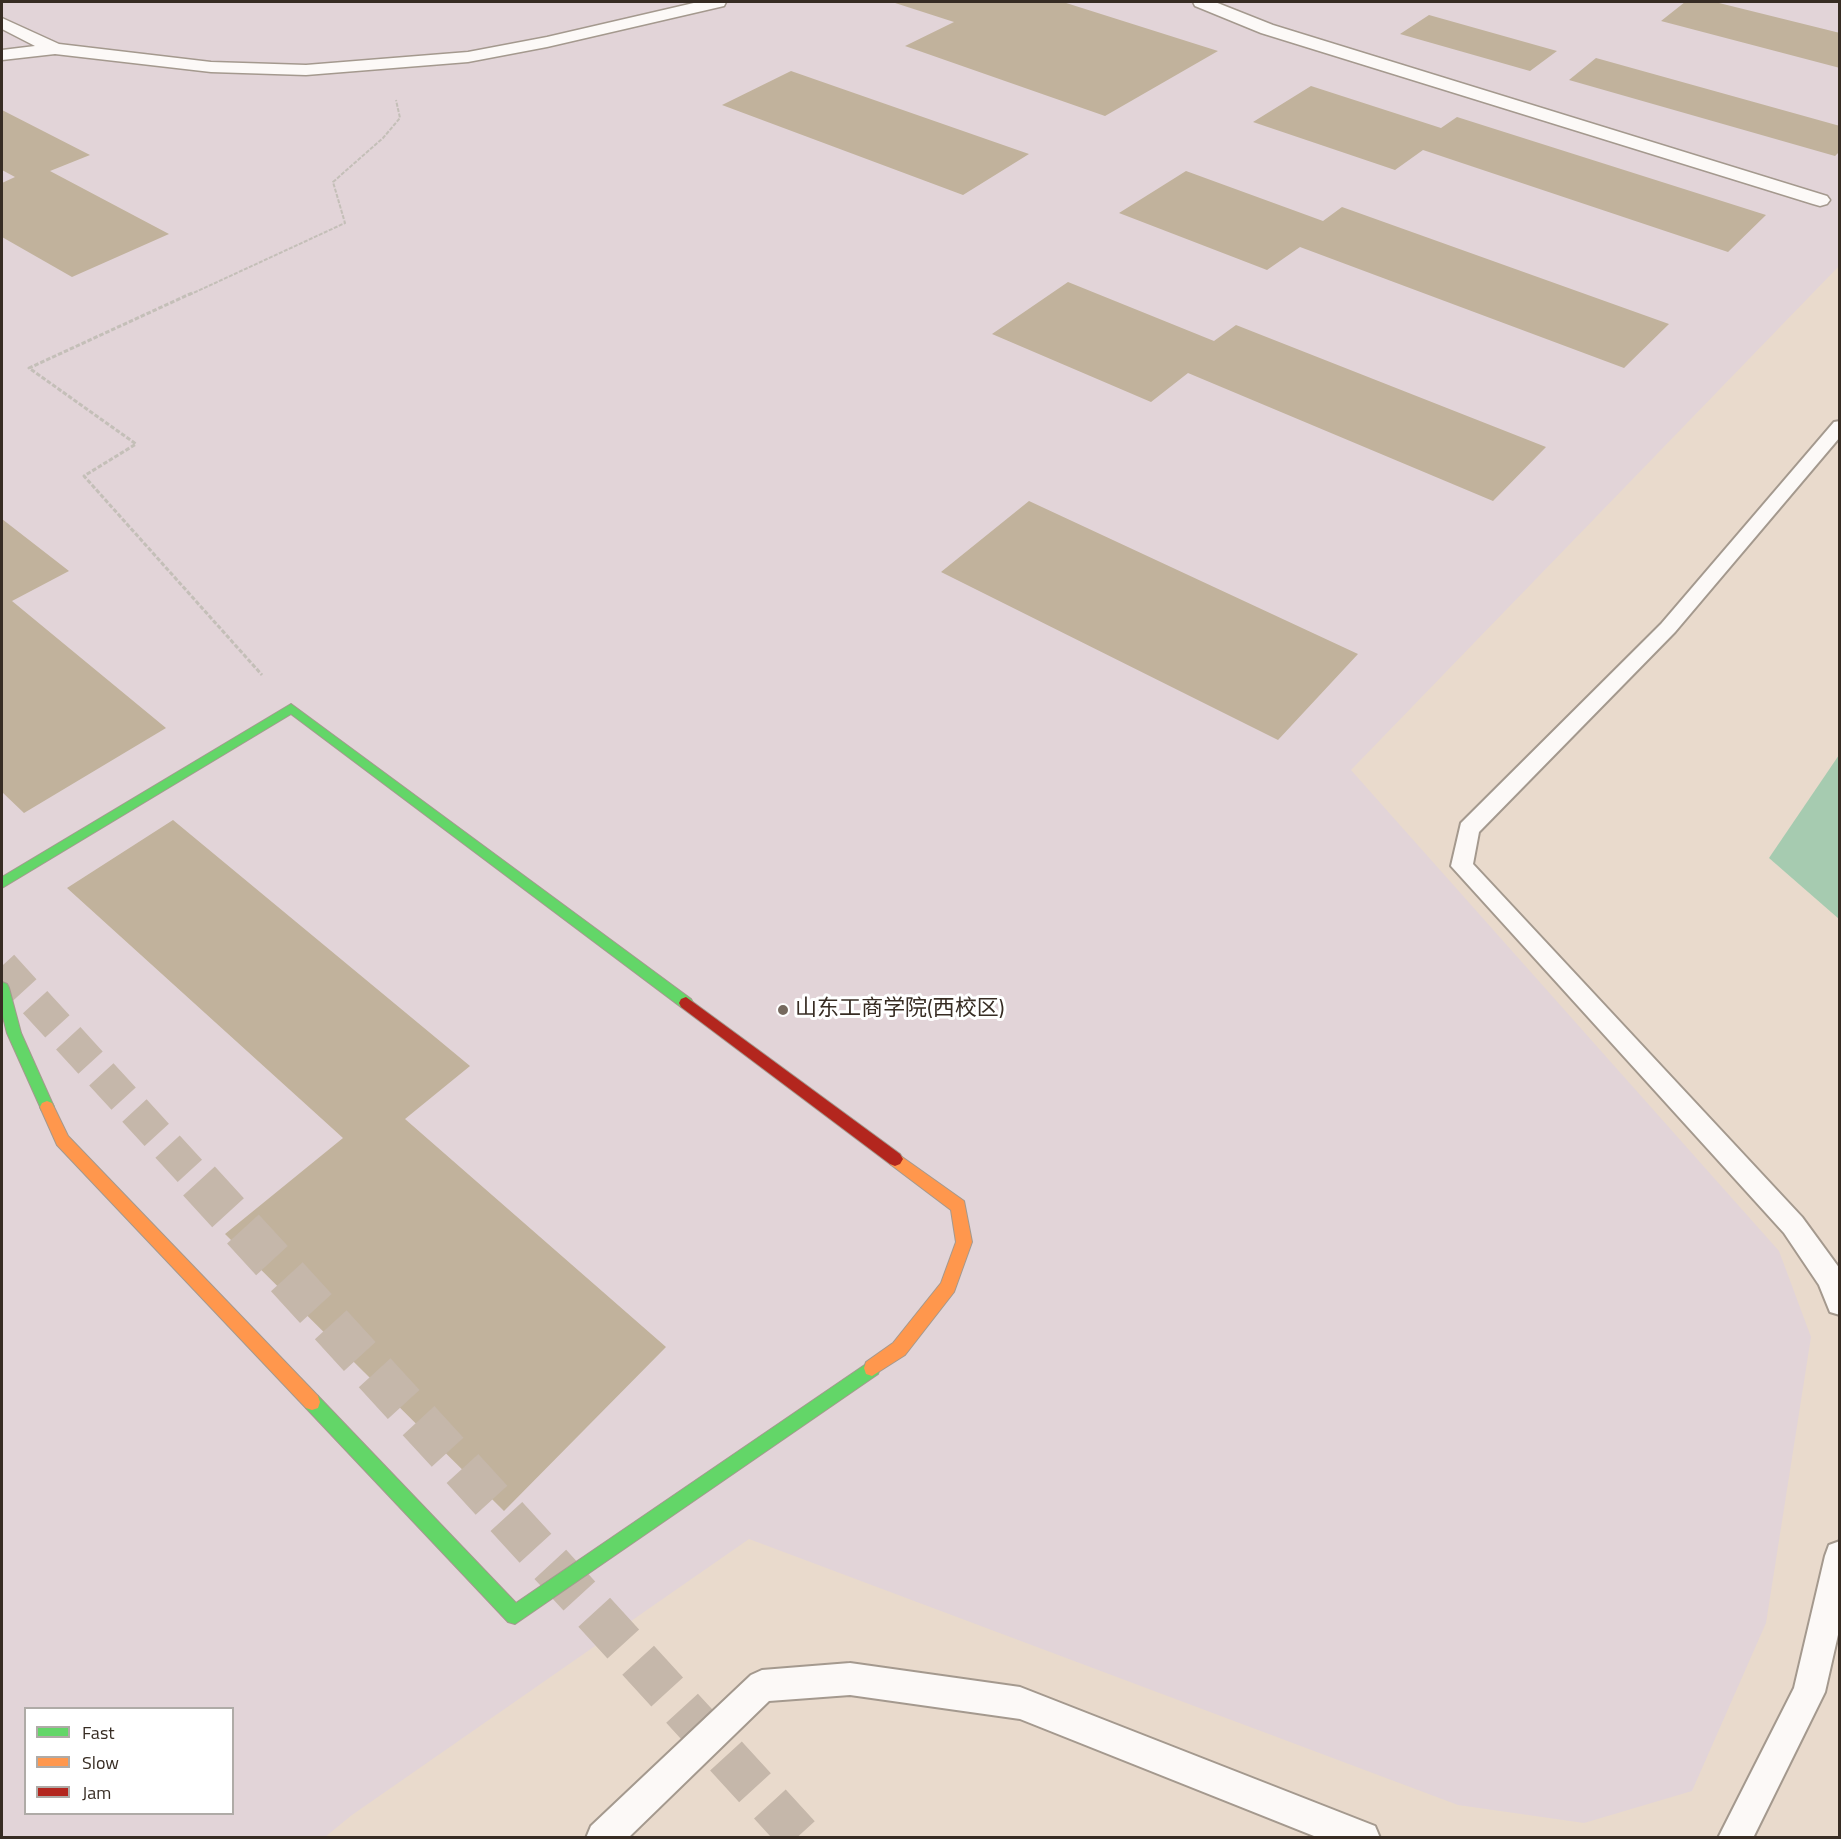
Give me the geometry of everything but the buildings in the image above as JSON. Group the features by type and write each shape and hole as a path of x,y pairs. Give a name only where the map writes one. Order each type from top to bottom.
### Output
{"street":[{"path":"2,55 55,49 211,67 306,70 388,64 468,57 718,2"},
{"path":"1202,2 1289,36 1820,200"},
{"path":"2,23 55,49"},
{"path":"2,883 291,708 958,1206 964,1242 948,1287 899,1349 515,1616 62,1140 14,1033 2,988"}],"lane":[{"path":"1839,426 1668,628 1469,829 1462,866 1792,1225 1830,1278 1839,1303"},
{"path":"1735,1838 1809,1692 1839,1556"},
{"path":"603,1838 762,1686 850,1679 1020,1703 1363,1838"}],"path":[{"path":"291,708 84,476 136,444 29,368 345,223 333,182 383,138 400,118 388,64"}],"shaded area":[{"name":"山东工商学院(西校区)","path":"2,2 1839,2 1839,266 1351,770 1779,1251 1811,1337 1766,1623 1692,1791 1584,1823 1458,1805 749,1539 352,1815 325,1837 2,1838"}],"green space":[{"path":"1839,755 1839,919 1769,858"}],"tunnel":[{"path":"2,966 200,1182"},
{"path":"199,1181 801,1838"}],"traffic: fast":[{"path":"2,883 291,708 686,1003"},
{"path":"2,988 14,1033 47,1107"},
{"path":"312,1402 515,1615 872,1368"}],"traffic: slow":[{"path":"47,1107 62,1140 312,1402"},
{"path":"872,1368 899,1349 948,1287 964,1242 958,1206 895,1159"}],"traffic: jam":[{"path":"686,1003 895,1159"}],"place":[{"name":"山东工商学院(西校区)","path":"783,1010"}]}
